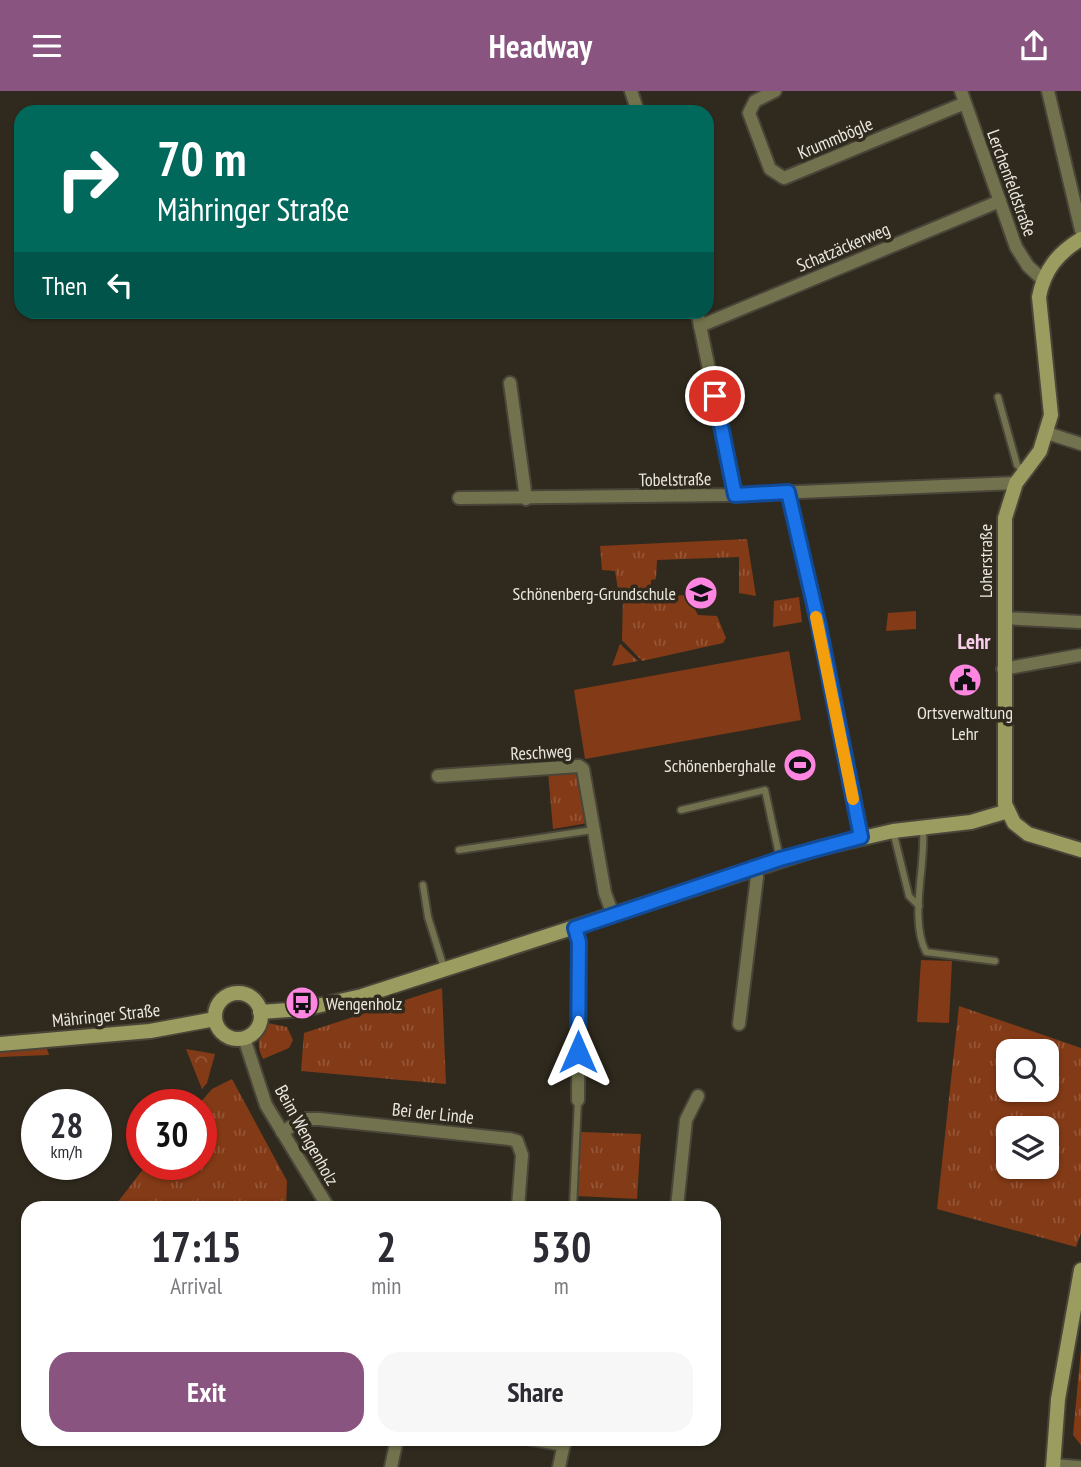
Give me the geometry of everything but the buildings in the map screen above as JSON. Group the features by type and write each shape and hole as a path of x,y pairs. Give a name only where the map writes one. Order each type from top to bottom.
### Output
{"street":[{"name":"Krummbögle","path":"775,91 755,101 749,113 770,169 784,178 963,97"},
{"path":"1048,91 1081,230"},
{"name":"Lerchenfeldstraße","path":"963,97 1016,247 1042,279"},
{"name":"Schatzäckerweg","path":"700,326 1000,201"},
{"path":"1042,279 1055,260 1081,239"},
{"name":"Loherstraße","path":"1008,811 1003,780 1004,518 1021,477 1040,451 1047,433 1049,394 1039,313 1042,279"},
{"path":"699,319 735,495"},
{"path":"510,383 526,499"},
{"path":"1047,433 1081,444"},
{"name":"Tobelstraße","path":"459,498 735,495 1021,477"},
{"path":"788,492 819,626 861,837"},
{"path":"1004,618 1081,622"},
{"path":"1003,669 1081,655"},
{"name":"Reschweg","path":"439,776 579,766 583,769 605,893 613,915"},
{"path":"260,1012 303,1009 362,996 575,928 753,867 861,837 971,823 1008,811 1014,823 1028,834 1081,850"},
{"path":"739,1024 757,877 753,867"},
{"path":"575,928 579,942 578,1100"},
{"path":"236,993 249,996 260,1012 258,1025 244,1038 225,1035 215,1019 222,999 236,993"},
{"name":"Mähringer Straße","path":"0,1044 150,1031 215,1019"},
{"name":"Beim Wengenholz","path":"244,1038 266,1105 324,1201"},
{"path":"678,1201 686,1120 698,1096"},
{"name":"Bei der Linde","path":"282,1132 304,1119 319,1119 517,1141 522,1156 518,1201"},
{"path":"1079,1467 1053,1466 1059,1387 1081,1270"},
{"path":"391,1467 396,1446"},
{"path":"559,1467 563,1446"}],"lane":[{"path":"998,397 1021,477"},
{"path":"681,810 765,790 780,859"},
{"path":"923,827 919,906 926,952 995,961"},
{"path":"459,850 593,830"},
{"path":"893,831 909,896 919,906"},
{"path":"424,885 428,917 444,970"},
{"path":"573,1201 578,1100"}],"green space":[{"path":"747,539 756,596 739,593 739,557 657,560 656,579 651,580 651,597 687,595 698,615 717,616 726,638 723,643 642,661 622,640 623,596 619,596 615,571 602,570 600,546"},
{"path":"799,597 802,622 773,627 774,601"},
{"path":"916,611 916,629 886,631 888,613"},
{"path":"620,644 638,661 612,666"},
{"path":"789,651 801,720 585,759 574,690"},
{"path":"571,769 579,777 588,823 553,829 548,772"},
{"path":"921,960 952,961 949,1023 917,1022"},
{"path":"442,988 446,1084 301,1071 304,1033"},
{"path":"959,1006 1055,1039 996,1039 996,1102 1059,1102 1059,1040 1081,1048 1081,1233 1076,1247 937,1209"},
{"path":"268,1023 287,1027 293,1040 289,1048 263,1059 259,1040"},
{"path":"46,1046 49,1055 0,1057 0,1049"},
{"path":"186,1049 215,1054 207,1083 202,1089"},
{"path":"232,1079 287,1181 286,1201 119,1201 135,1180 217,1180 217,1089 212,1089"},
{"path":"580,1132 641,1134 637,1199 577,1196"},
{"path":"1081,1349 1081,1445 1073,1435"}],"slow traffic":[{"path":"816,617 853,799"}],"place":[{"name":"Schönenberg-Grundschule","path":"701,593"},
{"name":"Ortsverwaltung Lehr","path":"965,680"},
{"name":"Schönenberghalle","path":"800,765"},
{"name":"Wengenholz","path":"302,1003"}],"district":[{"name":"Lehr","path":"974,641"}],"route":[{"path":"578,1052 579,942 575,928 780,859 861,837 819,626 788,492 735,495 715,396"}]}
